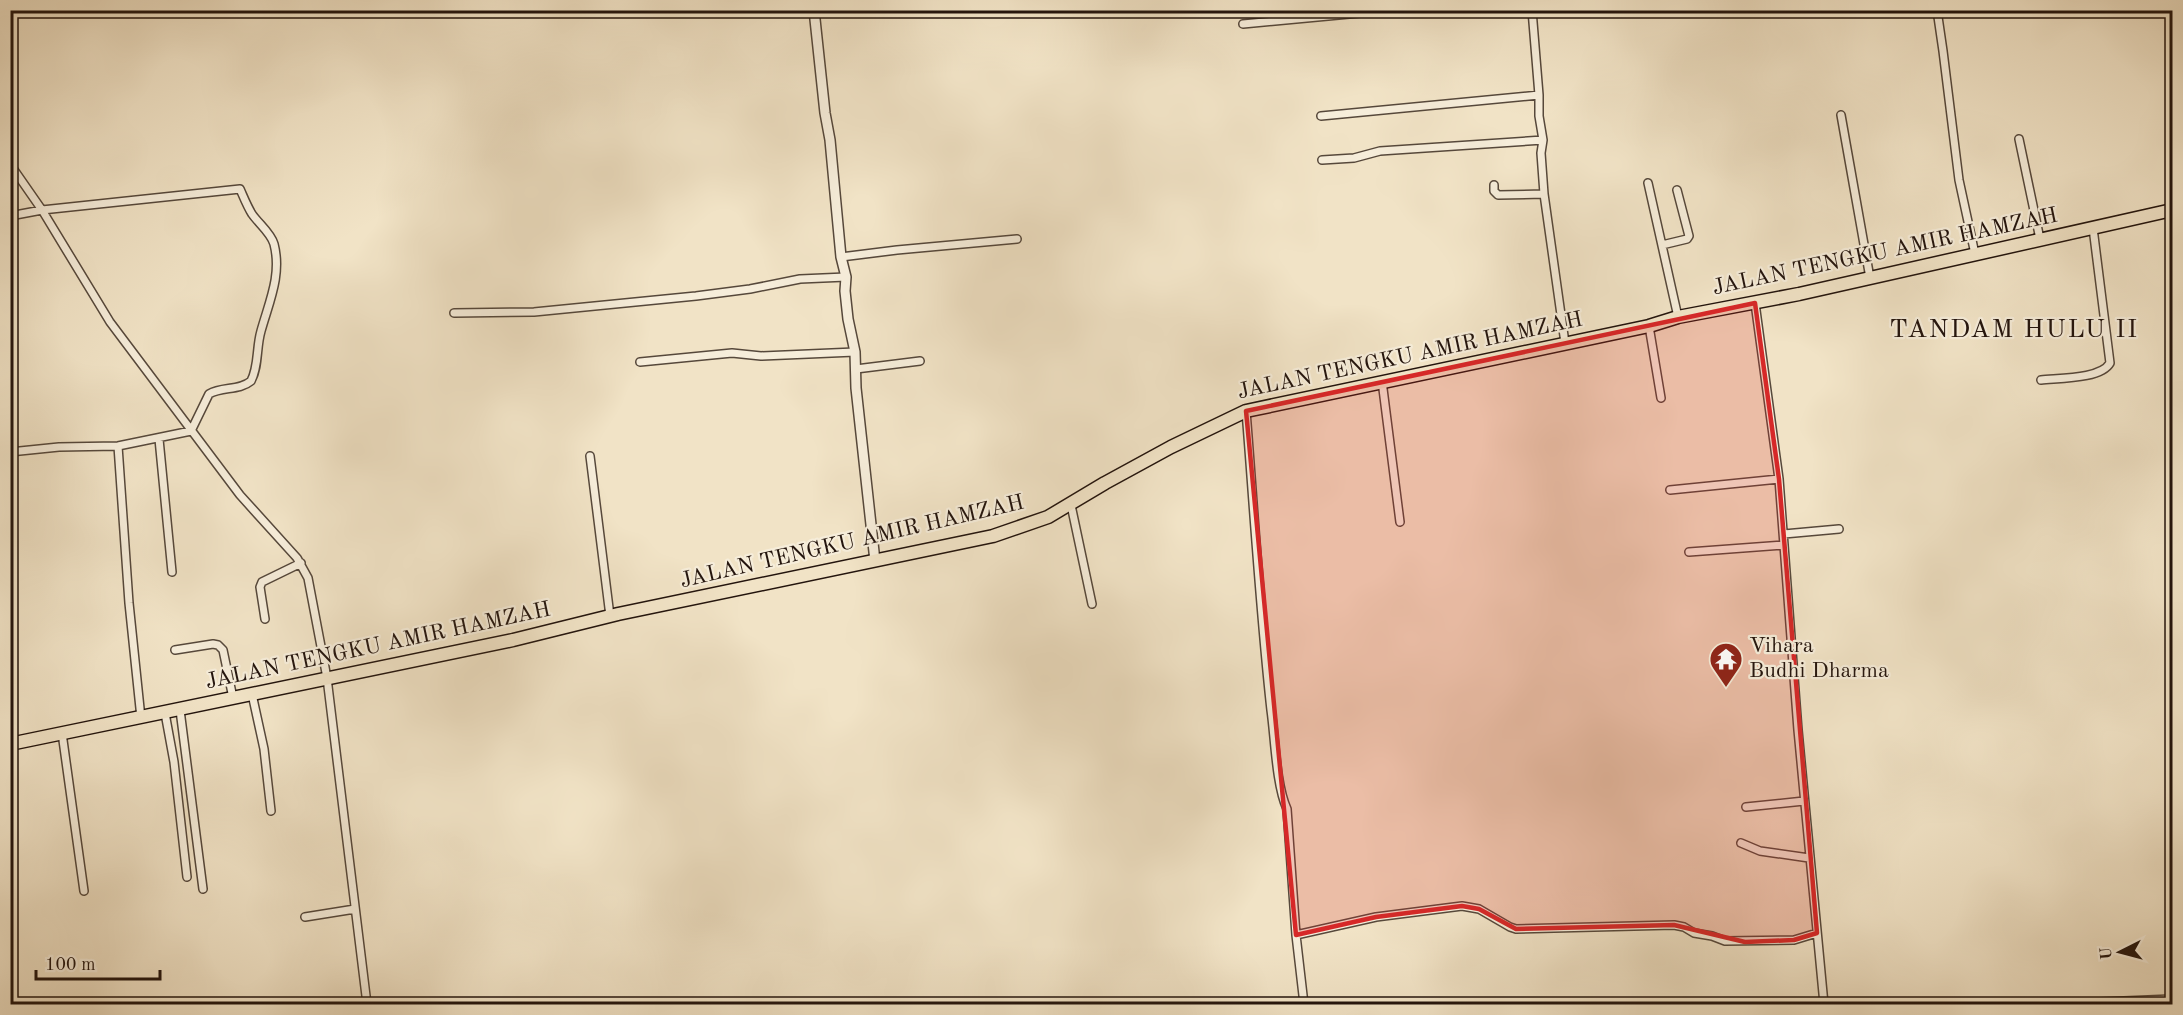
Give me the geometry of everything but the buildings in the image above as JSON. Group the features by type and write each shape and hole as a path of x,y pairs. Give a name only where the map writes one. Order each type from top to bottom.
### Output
{"highway":[{"name":"JALAN TENGKU AMIR HAMZAH","path":"10,744 513,640 610,616 1001,534 1038,522 1171,447 1246,411 1649,326 1678,317 1755,303 2172,210"}],"street":[{"path":"814,10 841,257 846,277 848,319 855,352 856,388 874,561"},
{"path":"1244,24 1392,10"},
{"path":"1532,10 1539,116 1543,140 1541,153 1544,194 1565,343"},
{"path":"1936,10 1959,180 1975,254"},
{"path":"1321,116 1539,95"},
{"path":"1840,115 1870,278"},
{"path":"2019,139 2040,240"},
{"path":"1322,160 1354,158 1380,152 1543,140"},
{"path":"10,164 42,210 110,322 240,495 299,561 312,589 327,678 367,1005"},
{"path":"1648,183 1678,317"},
{"path":"1494,185 1494,191 1498,195 1544,194"},
{"path":"10,216 42,210 240,189 251,212 274,244 276,275 273,298 261,331 251,381 242,386 209,394 192,431"},
{"path":"1662,245 1687,239 1689,236 1677,190"},
{"path":"2041,380 2095,374 2106,370 2110,363 2093,228"},
{"path":"841,257 1017,239"},
{"path":"454,313 534,312 696,296 750,289 800,279 846,277"},
{"path":"1755,303 1779,479 1788,622 1824,1005"},
{"path":"1649,326 1662,398"},
{"path":"640,362 732,353 761,356 855,352"},
{"path":"856,369 920,361"},
{"path":"1382,381 1400,522"},
{"path":"1246,411 1269,691 1277,762 1287,809 1296,934 1304,1005"},
{"path":"10,452 59,447 118,446 192,431"},
{"path":"159,439 172,572"},
{"path":"118,446 129,603 141,718"},
{"path":"590,456 610,616"},
{"path":"1670,490 1779,479"},
{"path":"1071,505 1092,604"},
{"path":"1784,534 1839,529"},
{"path":"1689,552 1784,545"},
{"path":"265,619 260,586 262,582 299,561"},
{"path":"175,650 218,645 223,650 233,698"},
{"path":"252,694 264,749 271,811"},
{"path":"180,710 203,889"},
{"path":"165,712 176,773 187,877"},
{"path":"62,733 84,891"},
{"path":"1746,807 1804,801"},
{"path":"1741,843 1760,851 1809,858"},
{"path":"1296,934 1376,917 1462,906 1479,909 1516,929 1674,925 1725,941 1746,942 1794,940 1817,933"},
{"path":"305,917 355,909"},
{"path":"2052,1005 2172,999"}],"highlighted area":[{"path":"1755,303 1779,479 1817,933 1794,940 1745,942 1674,925 1516,929 1479,909 1462,906 1376,917 1296,935 1246,411"}],"place":[{"name":"Vihara Budhi Dharma","path":"1726,688"}],"district":[{"name":"TANDAM HULU II","path":"2014,330"}]}
